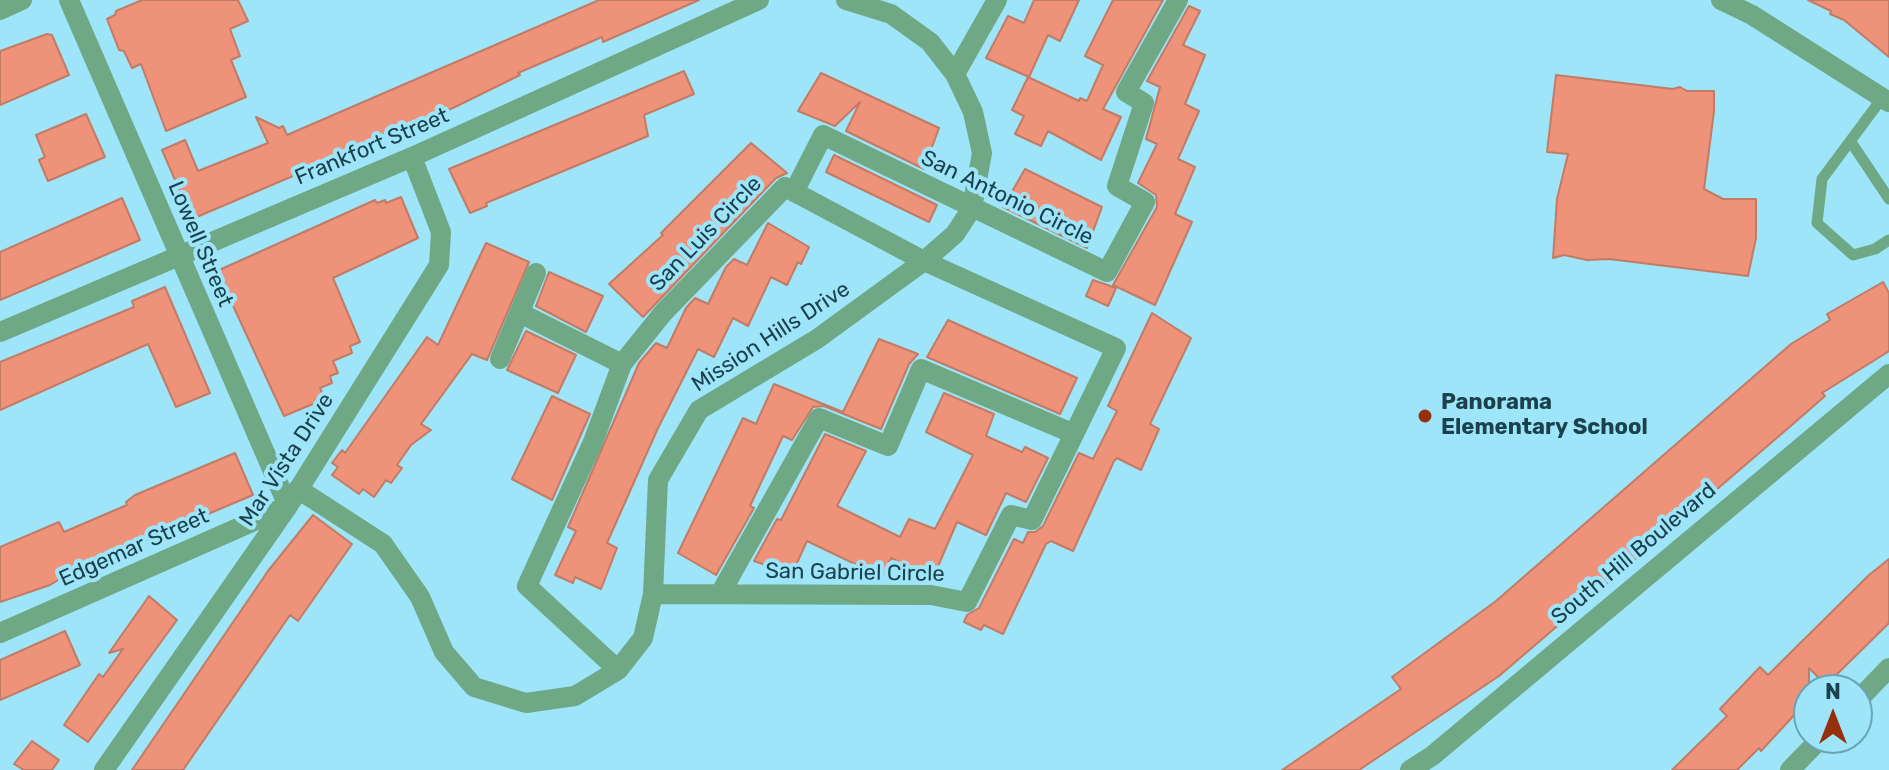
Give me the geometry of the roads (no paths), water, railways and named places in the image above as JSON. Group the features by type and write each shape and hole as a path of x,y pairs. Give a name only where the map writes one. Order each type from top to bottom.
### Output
{"street":[{"path":"0,10 22,0"},
{"name":"Lowell Street","path":"69,0 179,256 293,497"},
{"name":"Frankfort Street","path":"0,332 412,157 759,0"},
{"name":"Mission Hills Drive","path":"293,497 383,544 420,597 444,652 474,687 526,703 575,696 618,670 643,638 653,594 658,480 699,410 817,339 924,261 955,234 972,208 982,153 973,112 955,74 930,42 895,7 846,0"},
{"path":"955,74 997,0"},
{"name":"San Antonio Circle","path":"794,192 823,135 1107,272 1145,202 1117,186 1144,103 1126,92 1178,0"},
{"path":"1721,0 1886,100"},
{"name":"Mar Vista Drive","path":"104,770 293,497 439,265 441,232 412,157"},
{"name":"San Luis Circle","path":"618,670 527,586 593,442 622,364 663,313 785,187 924,261"},
{"name":"San Gabriel Circle","path":"653,594 931,595 967,602 1011,515 1032,520 1116,348 924,261"},
{"path":"500,359 536,273"},
{"path":"520,313 622,364"},
{"name":"San Gabriel Circle","path":"720,594 819,418 888,446 921,369 1072,433"},
{"name":"South Hill Boulevard","path":"1410,770 1432,756 1889,374"},
{"name":"Edgemar Street","path":"0,633 293,497"},
{"path":"1873,684 1889,668"},
{"path":"1790,770 1806,754"}],"lane":[{"path":"1886,100 1822,179 1817,223 1853,255 1875,249 1889,240"},
{"path":"1851,142 1889,199"}],"place":[{"name":"Panorama Elementary School","path":"1425,416"}]}
